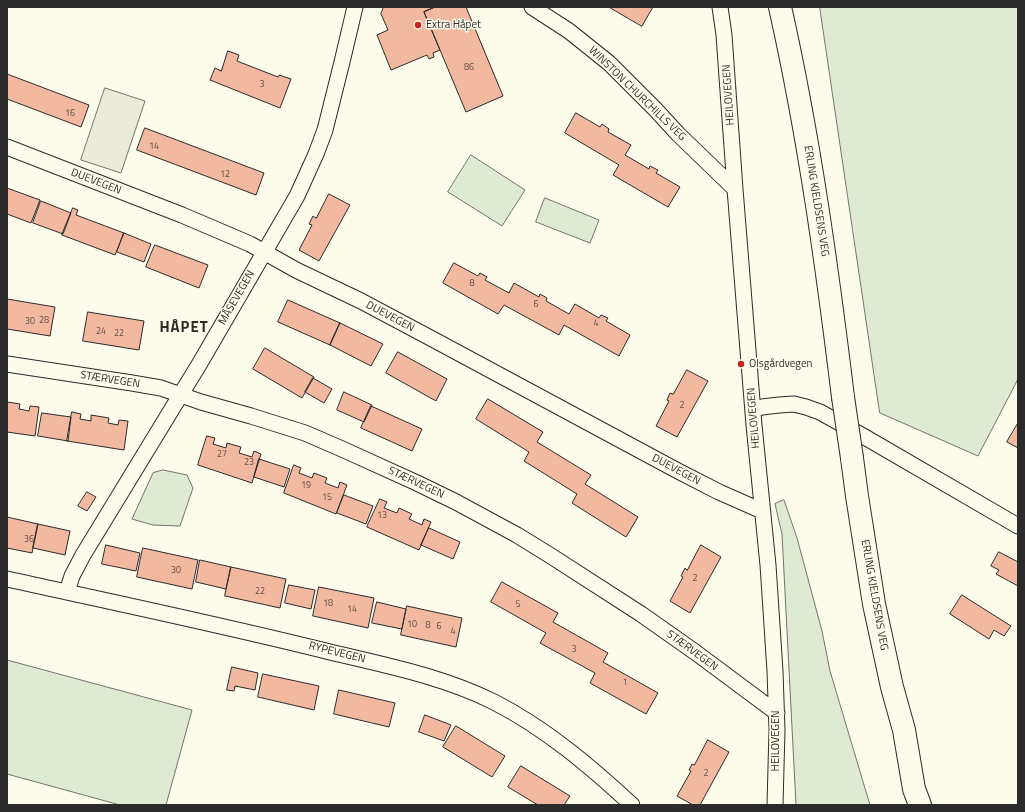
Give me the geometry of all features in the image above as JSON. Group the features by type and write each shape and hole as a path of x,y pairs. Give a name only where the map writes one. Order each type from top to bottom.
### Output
{"highway":[{"name":"ERLING KJELDSENS VEG","path":"780,7 788,42 816,196 835,324 843,397 858,504 874,604 892,687 904,730 914,788 920,805"},
{"name":"ERLING KJELDSENS VEG","path":"904,730 922,768 936,805"}],"street":[{"name":"MÅSEVEGEN","path":"66,592 72,576 83,555 181,395 297,196 325,130 355,7"},
{"name":"WINSTON CHURCHILLS VEG","path":"532,7 569,31 609,63 735,189"},
{"name":"HEILOVEGEN","path":"720,7 724,35 753,410 768,565 777,713 775,805"},
{"name":"DUEVEGEN","path":"7,147 237,237 296,270 361,301 432,338 678,471 719,492 762,511"},
{"name":"STÆRVEGEN","path":"7,364 160,388 201,402 305,433 417,483 517,535 600,587 695,652 777,713"},
{"path":"753,410 762,407 794,404 806,406 820,412 1018,526"},
{"name":"RYPEVEGEN","path":"7,579 316,648 412,672 468,690 521,716 543,731 566,748 632,805"}],"green space":[{"path":"820,7 1018,7 1018,379 978,456 880,413"},
{"path":"471,155 525,190 502,226 448,192"},
{"path":"545,198 599,220 590,243 536,222"},
{"path":"163,470 187,475 193,488 180,526 153,525 132,519 153,473"},
{"path":"784,500 797,538 822,631 830,671 870,805 796,805 782,534 775,504"},
{"path":"7,660 192,710 166,805 120,805 7,774"}],"shaded area":[{"path":"105,88 145,101 121,173 81,160"}],"building":[{"path":"384,7 435,7 424,12 440,50 433,53 434,57 429,59 427,55 391,70 377,35 388,30 381,14"},
{"path":"435,7 466,7 503,96 466,112 424,12"},
{"path":"609,7 653,7 642,26"},
{"path":"228,51 239,55 237,61 278,77 279,75 291,79 280,108 210,80 215,68 221,71"},
{"path":"7,74 89,105 81,127 7,99"},
{"path":"576,113 600,127 602,124 609,129 608,132 631,145 625,155 649,169 650,166 658,170 656,173 680,187 668,207 613,175 619,165 565,133"},
{"path":"145,128 264,173 256,195 137,150"},
{"path":"7,188 40,200 31,223 7,214"},
{"path":"329,194 350,205 319,261 299,250 312,225 309,224 313,216 316,218"},
{"path":"41,201 71,213 63,234 33,223"},
{"path":"73,208 78,210 76,215 124,233 115,255 62,235"},
{"path":"124,233 151,244 144,262 117,252"},
{"path":"155,245 208,265 199,288 146,267"},
{"path":"454,263 478,276 480,273 487,277 485,280 509,293 514,283 539,297 540,294 547,298 546,301 569,314 575,304 599,318 601,315 608,318 606,321 630,335 619,356 564,325 559,335 504,305 498,314 443,283"},
{"path":"7,299 55,307 50,336 7,329"},
{"path":"288,300 340,323 330,345 278,322"},
{"path":"88,312 144,321 139,350 83,341"},
{"path":"340,323 383,344 371,366 330,345"},
{"path":"265,348 314,377 302,398 253,369"},
{"path":"398,352 447,379 436,401 386,373"},
{"path":"687,370 708,381 677,437 656,426 669,401 667,400 670,393 673,394"},
{"path":"313,378 332,389 324,403 305,392"},
{"path":"344,392 372,405 364,422 337,410"},
{"path":"488,399 543,432 537,442 591,475 585,484 638,517 626,537 572,503 577,494 524,461 529,452 476,419"},
{"path":"7,402 20,404 19,409 29,411 30,406 39,407 35,436 7,432"},
{"path":"371,406 422,429 412,451 361,428"},
{"path":"72,412 81,414 80,419 91,421 91,415 109,418 108,423 118,425 119,420 128,421 124,450 67,441"},
{"path":"42,413 71,417 68,441 38,436"},
{"path":"1018,423 1018,448 1007,442"},
{"path":"207,436 215,438 213,444 226,448 227,443 241,447 239,453 252,457 254,451 261,454 252,483 198,465"},
{"path":"259,459 290,469 284,487 254,477"},
{"path":"294,465 301,468 299,473 312,478 314,473 327,478 325,483 338,488 340,482 347,485 336,514 284,493"},
{"path":"87,492 96,497 87,511 78,506"},
{"path":"344,495 373,506 366,524 337,513"},
{"path":"380,499 387,502 384,508 397,513 399,508 412,514 409,519 422,525 424,519 431,522 419,550 367,527"},
{"path":"7,517 38,524 32,553 7,548"},
{"path":"38,524 70,531 65,555 33,548"},
{"path":"429,528 460,542 453,559 421,545"},
{"path":"106,545 140,553 136,571 102,564"},
{"path":"701,545 721,557 690,613 670,601 683,577 681,576 685,568 687,570"},
{"path":"143,548 198,560 192,589 137,577"},
{"path":"999,552 1018,562 1018,586 996,574 999,570 991,566"},
{"path":"200,560 231,567 226,589 196,582"},
{"path":"231,567 286,579 280,608 225,596"},
{"path":"502,582 558,613 553,622 608,653 603,662 658,693 646,714 590,683 595,673 540,643 546,633 491,602"},
{"path":"289,585 315,590 311,609 285,603"},
{"path":"319,587 374,598 368,628 313,616"},
{"path":"962,595 1011,626 1004,636 994,630 989,639 950,614"},
{"path":"377,602 406,609 402,629 372,623"},
{"path":"407,606 462,618 456,647 401,635"},
{"path":"232,667 258,673 255,690 235,686 234,691 227,690"},
{"path":"263,674 319,686 314,710 258,697"},
{"path":"339,690 395,703 389,727 334,714"},
{"path":"425,715 451,725 444,741 419,732"},
{"path":"456,726 505,756 492,777 443,747"},
{"path":"708,740 729,752 700,805 693,805 677,796 691,771 689,770 692,764 694,765"},
{"path":"521,766 570,796 564,805 538,805 508,787"}],"place":[{"name":"Extra Håpet","path":"418,25"},
{"name":"Olsgårdvegen","path":"741,364"}],"district":[{"name":"HÅPET","path":"184,328"}]}
